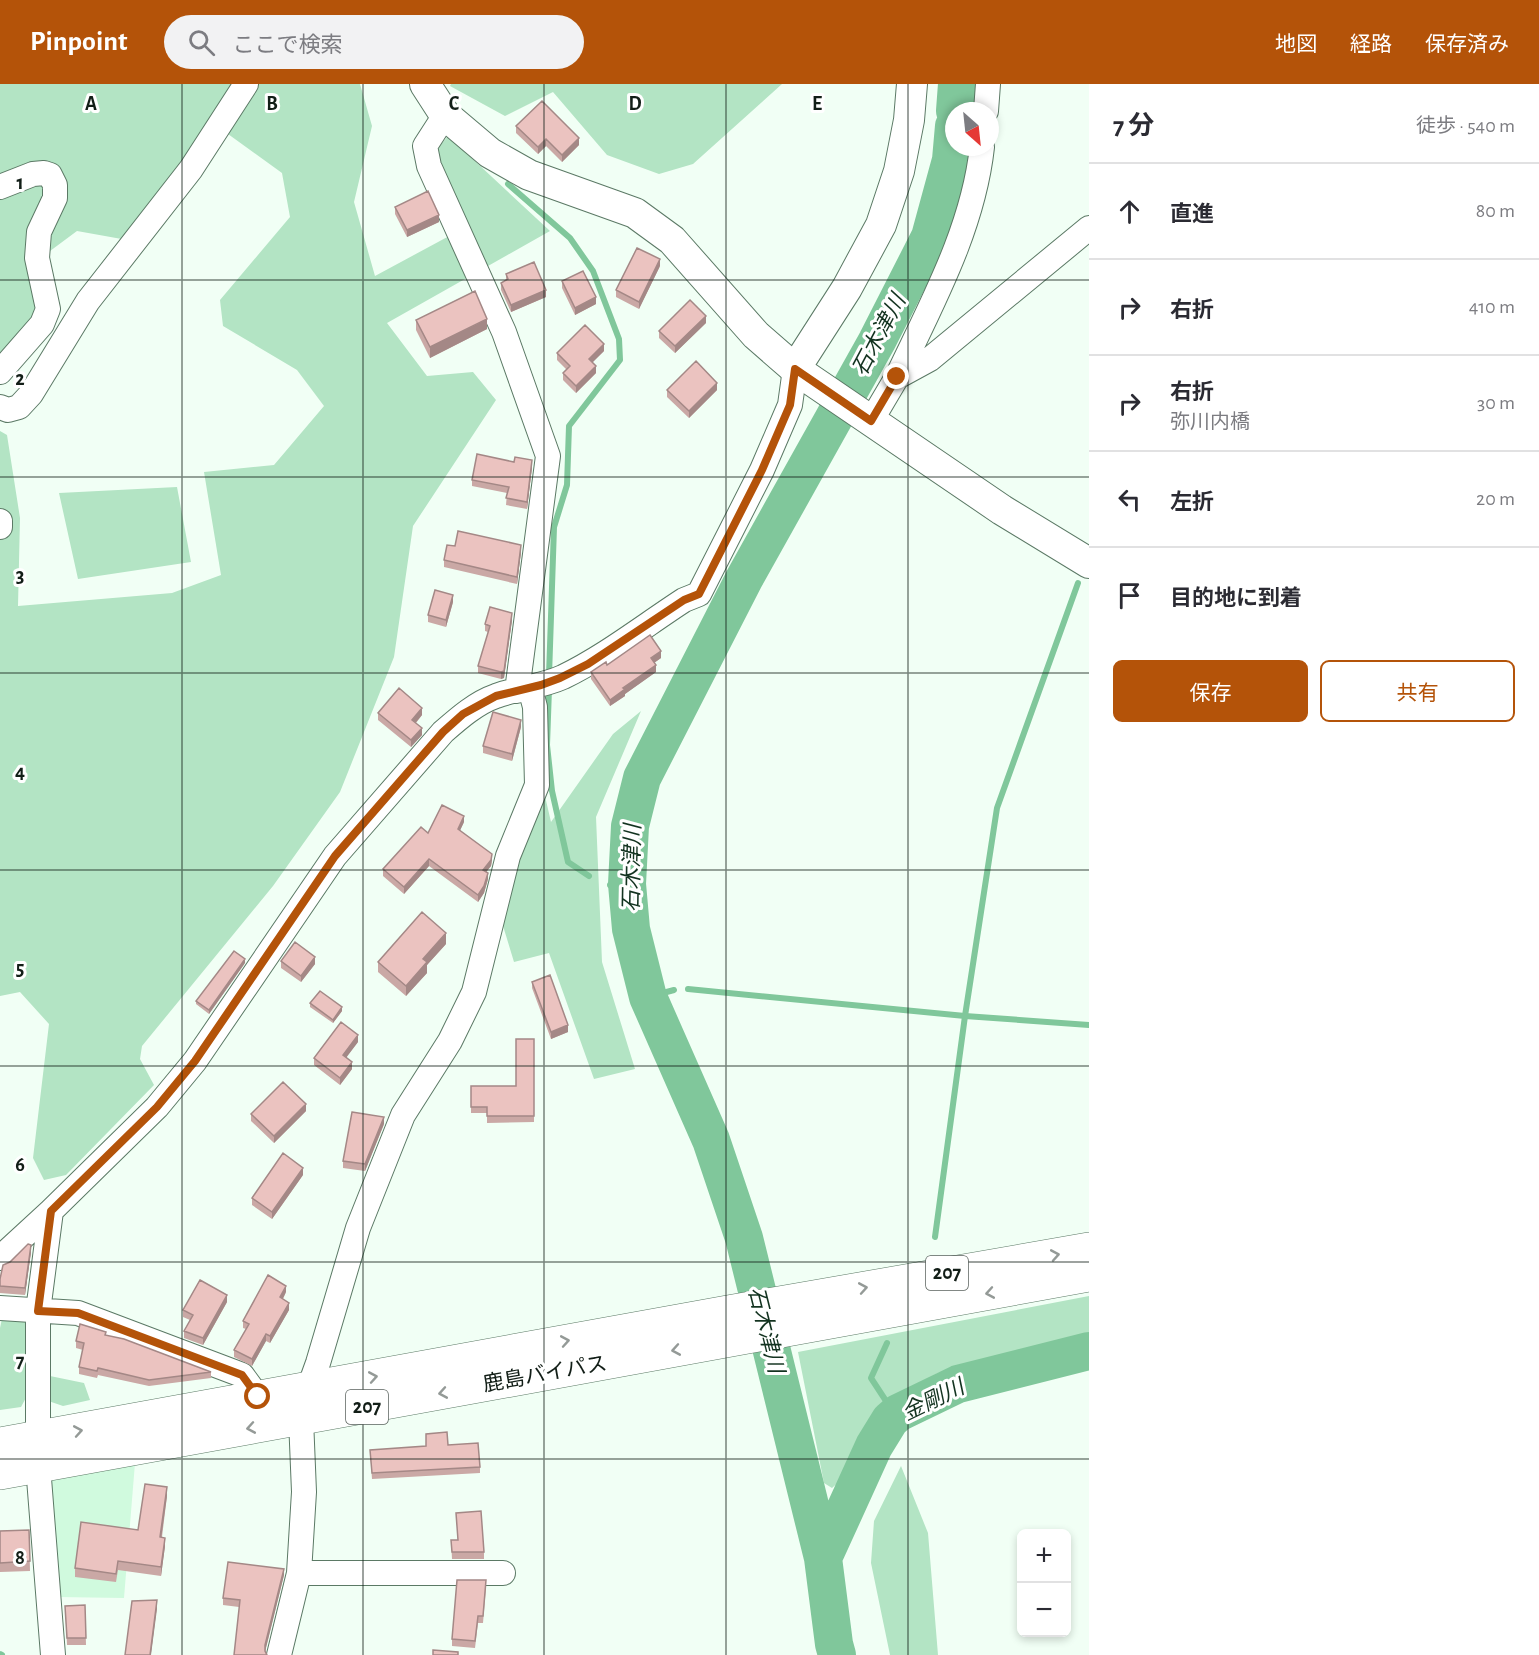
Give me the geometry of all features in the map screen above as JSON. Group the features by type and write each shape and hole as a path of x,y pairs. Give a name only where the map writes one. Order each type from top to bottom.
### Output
{"highway":[{"name":"鹿島バイパス","path":"808,1312 1089,1249"},
{"name":"鹿島バイパス","path":"0,1444 38,1452 808,1312 1089,1275"},
{"name":"鹿島バイパス","path":"0,1473 38,1452 258,1397 305,1404"}],"street":[{"path":"3,414 19,407 31,394 88,302 191,169 246,84"},
{"path":"425,84 445,115 490,153 528,175 635,213 672,240 756,335 795,369 1002,510 1089,563"},
{"path":"0,1258 157,1107 195,1061 335,856 443,732 463,714 496,696 537,685 588,664 684,600 699,594 762,470 790,405 795,369 847,288 881,225 899,171 909,120 912,84"},
{"path":"987,102 988,84"},
{"path":"279,1655 299,1573 304,1492 305,1404 357,1228 403,1115 450,1041 474,992 508,856 537,785 535,706 549,456 504,332 429,166 425,146 445,115"},
{"path":"869,419 897,377 958,247 981,156"},
{"path":"0,187 33,174 44,173 50,175 55,185 55,198 39,232 37,258 48,309 42,324 0,372"},
{"path":"897,377 930,359 1089,228"},
{"path":"0,521 0,527"},
{"path":"51,1211 38,1311 38,1452 53,1655"},
{"path":"0,1308 78,1313 242,1375 258,1397"},
{"path":"299,1573 503,1573"}],"shaded area":[{"path":"0,84 360,84 372,126 354,202 375,276 464,228 431,156 448,136 550,231 387,323 427,376 473,372 496,400 413,526 394,657 340,792 273,886 142,1046 140,1059 154,1085 66,1175 44,1180 33,1158 49,1024 20,992 0,996 0,431 7,435 20,518 18,606 172,593 221,575 204,472 274,465 324,406 297,370 223,326 220,300 290,217 282,173 228,134 144,243 77,231 46,254 53,308 0,361"},
{"path":"451,84 782,84 693,164 659,174 607,155 553,92 505,116 450,86"},
{"path":"177,487 191,562 78,579 59,493"},
{"path":"641,711 596,817 602,962 635,1069 594,1079 549,953 514,962 500,916 541,779 551,822 613,734"},
{"path":"1089,1296 1089,1333 938,1373 886,1401 841,1480 832,1488 824,1483 798,1352"},
{"path":"3,1314 51,1317 50,1376 84,1383 90,1400 63,1406 28,1394 21,1407 0,1410 0,1328"},
{"path":"135,1463 124,1598 57,1597 49,1481"},
{"path":"901,1466 928,1533 938,1655 890,1655 871,1563 874,1521"}],"building":[{"path":"542,101 579,138 562,155 546,139 538,147 516,126"},
{"path":"428,191 439,215 407,230 395,207"},
{"path":"637,248 660,259 639,302 616,290"},
{"path":"534,262 546,290 511,305 501,283 508,279 506,274"},
{"path":"583,271 596,297 575,308 562,281"},
{"path":"475,291 487,319 430,347 416,320"},
{"path":"690,300 706,316 675,346 659,331"},
{"path":"585,325 604,344 589,359 596,366 576,386 563,373 570,366 557,353"},
{"path":"696,361 717,383 689,411 667,390"},
{"path":"477,454 514,462 515,457 532,460 527,502 506,498 509,487 472,480"},
{"path":"458,531 521,545 517,577 444,560 447,545 455,546"},
{"path":"435,590 453,595 446,620 428,615"},
{"path":"490,607 512,613 504,671 501,672 478,666 490,626 485,624"},
{"path":"650,635 661,651 651,658 656,665 610,700 591,672 606,662 607,665"},
{"path":"399,688 422,708 412,720 422,728 411,740 378,713"},
{"path":"493,712 521,720 512,754 483,746"},
{"path":"442,805 464,816 458,829 492,854 491,860 483,870 488,873 478,895 429,859 404,887 383,869 421,827 428,833"},
{"path":"422,912 446,933 423,959 427,962 406,986 378,962"},
{"path":"295,942 315,957 301,976 281,961"},
{"path":"234,951 245,959 209,1010 196,1001"},
{"path":"550,975 568,1025 551,1032 532,982"},
{"path":"320,991 342,1007 333,1020 310,1003"},
{"path":"341,1022 358,1035 343,1055 352,1062 340,1078 314,1058"},
{"path":"516,1039 534,1039 534,1116 487,1116 487,1107 471,1107 471,1086 516,1086"},
{"path":"283,1082 306,1104 274,1136 251,1114"},
{"path":"352,1112 384,1117 365,1164 343,1161"},
{"path":"283,1153 303,1168 272,1212 252,1198"},
{"path":"28,1244 31,1245 25,1288 0,1286 3,1265 10,1262"},
{"path":"268,1275 286,1286 280,1297 289,1303 270,1336 266,1334 252,1359 234,1350 249,1324 243,1321"},
{"path":"200,1280 227,1295 203,1338 184,1331 193,1315 183,1310"},
{"path":"80,1324 211,1372 149,1380 98,1368 97,1371 79,1367 84,1343 76,1341"},
{"path":"447,1432 448,1445 478,1443 480,1467 372,1473 370,1450 426,1446 426,1434"},
{"path":"145,1484 167,1487 160,1537 165,1538 161,1567 118,1561 116,1574 75,1568 81,1522 138,1530"},
{"path":"481,1511 484,1552 452,1552 451,1540 458,1540 456,1513"},
{"path":"29,1530 30,1561 0,1563 0,1531"},
{"path":"228,1562 284,1569 265,1645 267,1655 234,1655 240,1600 223,1598"},
{"path":"457,1580 486,1580 483,1616 478,1616 475,1641 452,1639"},
{"path":"157,1600 150,1655 125,1655 132,1601"},
{"path":"85,1605 86,1638 67,1638 65,1606"},
{"path":"433,1650 458,1652 458,1655 433,1655"}],"waterway":[{"name":"石木津川","path":"956,102 957,84"},
{"name":"石木津川","path":"837,1655 823,1558 744,1238 711,1140 648,997 631,929 627,884 630,826 642,778 744,579 877,341 930,237 951,156"},
{"path":"508,184 570,238 593,271 619,339 620,360 569,426 567,485 554,527 549,676"},
{"path":"935,1237 965,1016 997,808 1078,583"},
{"path":"549,689 547,745 552,791 568,862 589,876"},
{"path":"610,885 627,884"},
{"path":"688,989 965,1016 1089,1025"},
{"path":"648,997 674,990"},
{"path":"887,1343 871,1378 888,1404 898,1413"},
{"name":"金剛川","path":"823,1558 874,1446 890,1420 898,1413 958,1384 1089,1351"}],"route":[{"path":"258,1397 242,1375 78,1313 38,1311 51,1211 157,1107 195,1061 335,856 443,732 463,714 496,696 541,685 588,664 684,600 699,594 762,470 790,405 795,369 871,421 897,377"}]}
